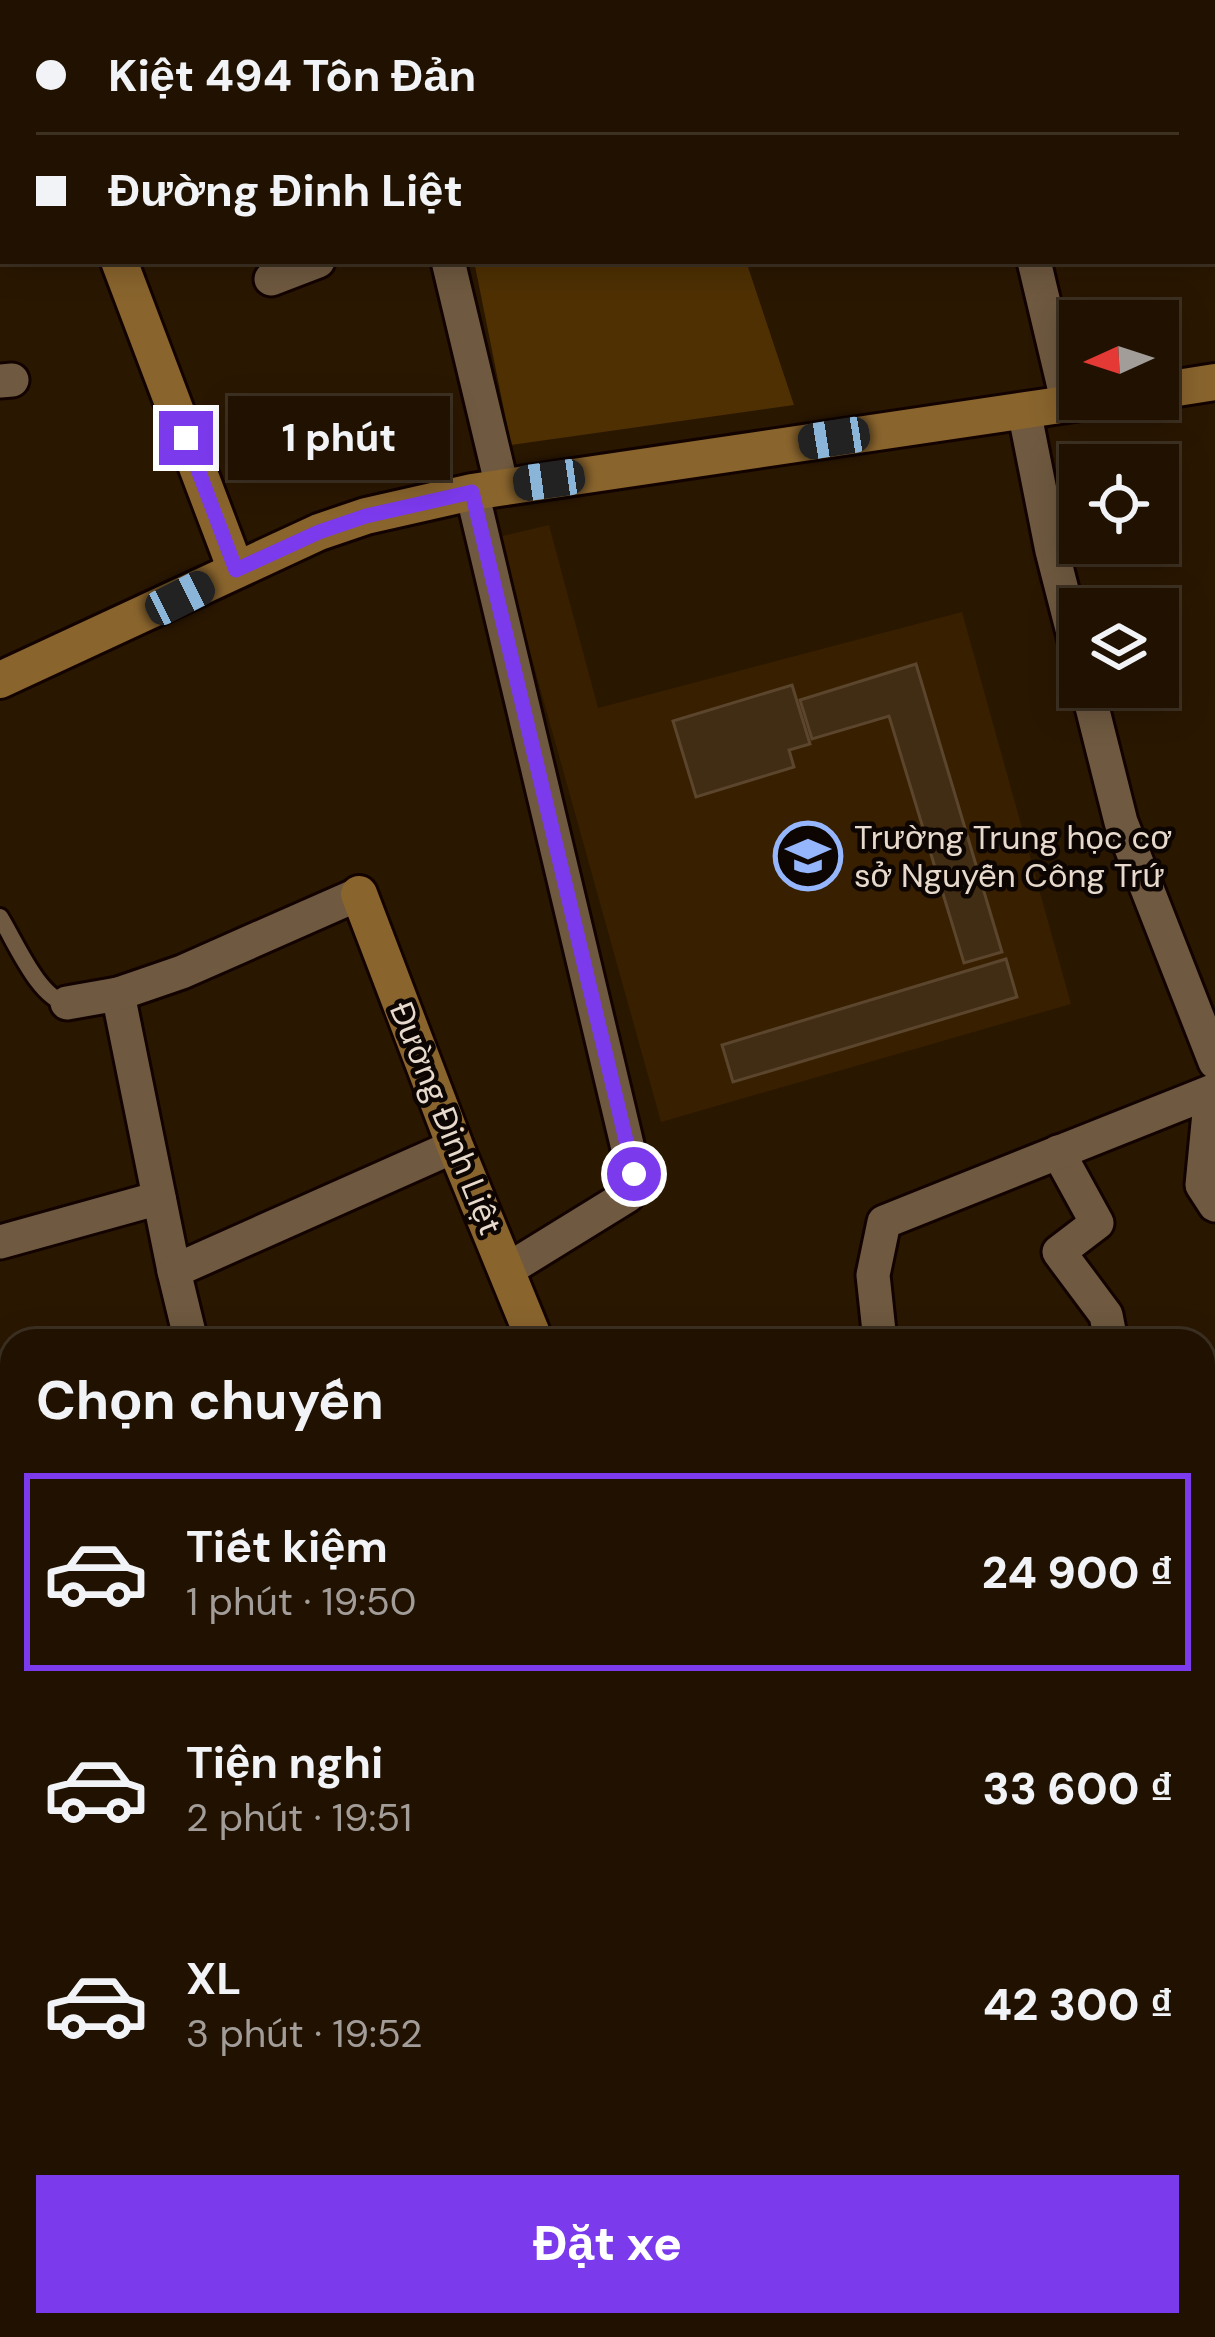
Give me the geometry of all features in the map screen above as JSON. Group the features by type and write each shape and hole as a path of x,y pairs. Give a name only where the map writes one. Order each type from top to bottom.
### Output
{"street":[{"path":"120,264 236,570"},
{"path":"271,279 310,264"},
{"path":"449,264 487,489 634,1174 627,1196 507,1270"},
{"path":"1035,264 1059,330"},
{"path":"1179,388 1215,382"},
{"path":"0,680 319,532 366,516 487,489 1059,405"},
{"path":"1024,410 1062,588"},
{"path":"1092,708 1121,821 1214,1081 1202,1185 1215,1205"},
{"path":"68,1003 118,994 182,972 359,894"},
{"name":"Đường Đinh Liệt","path":"359,894 530,1329"},
{"path":"118,994 188,1329"},
{"path":"879,1329 873,1275 884,1222 1058,1152 1214,1081"},
{"path":"174,1271 455,1146"},
{"path":"1058,1152 1097,1222 1058,1252 1106,1316 1109,1329"},
{"path":"9,1239 159,1198"}],"lane":[{"path":"0,917 43,988 58,1002 68,1003"}],"shaded area":[{"path":"475,264 747,264 794,405 511,445"},
{"name":"Trường Trung học cơ sở Nguyễn Công Trứ","path":"549,525 598,708 962,612 1071,1004 661,1122 498,537"}],"building":[{"path":"916,664 1002,952 964,963 889,716 812,739 800,700"},
{"path":"792,685 810,744 789,750 794,767 696,797 673,721"},
{"path":"1006,959 1017,997 733,1082 722,1045"}],"place":[{"name":"Trường Trung học cơ sở Nguyễn Công Trứ","path":"808,856"}],"route":[{"path":"186,438 236,570 366,516 472,492 634,1174"}]}
